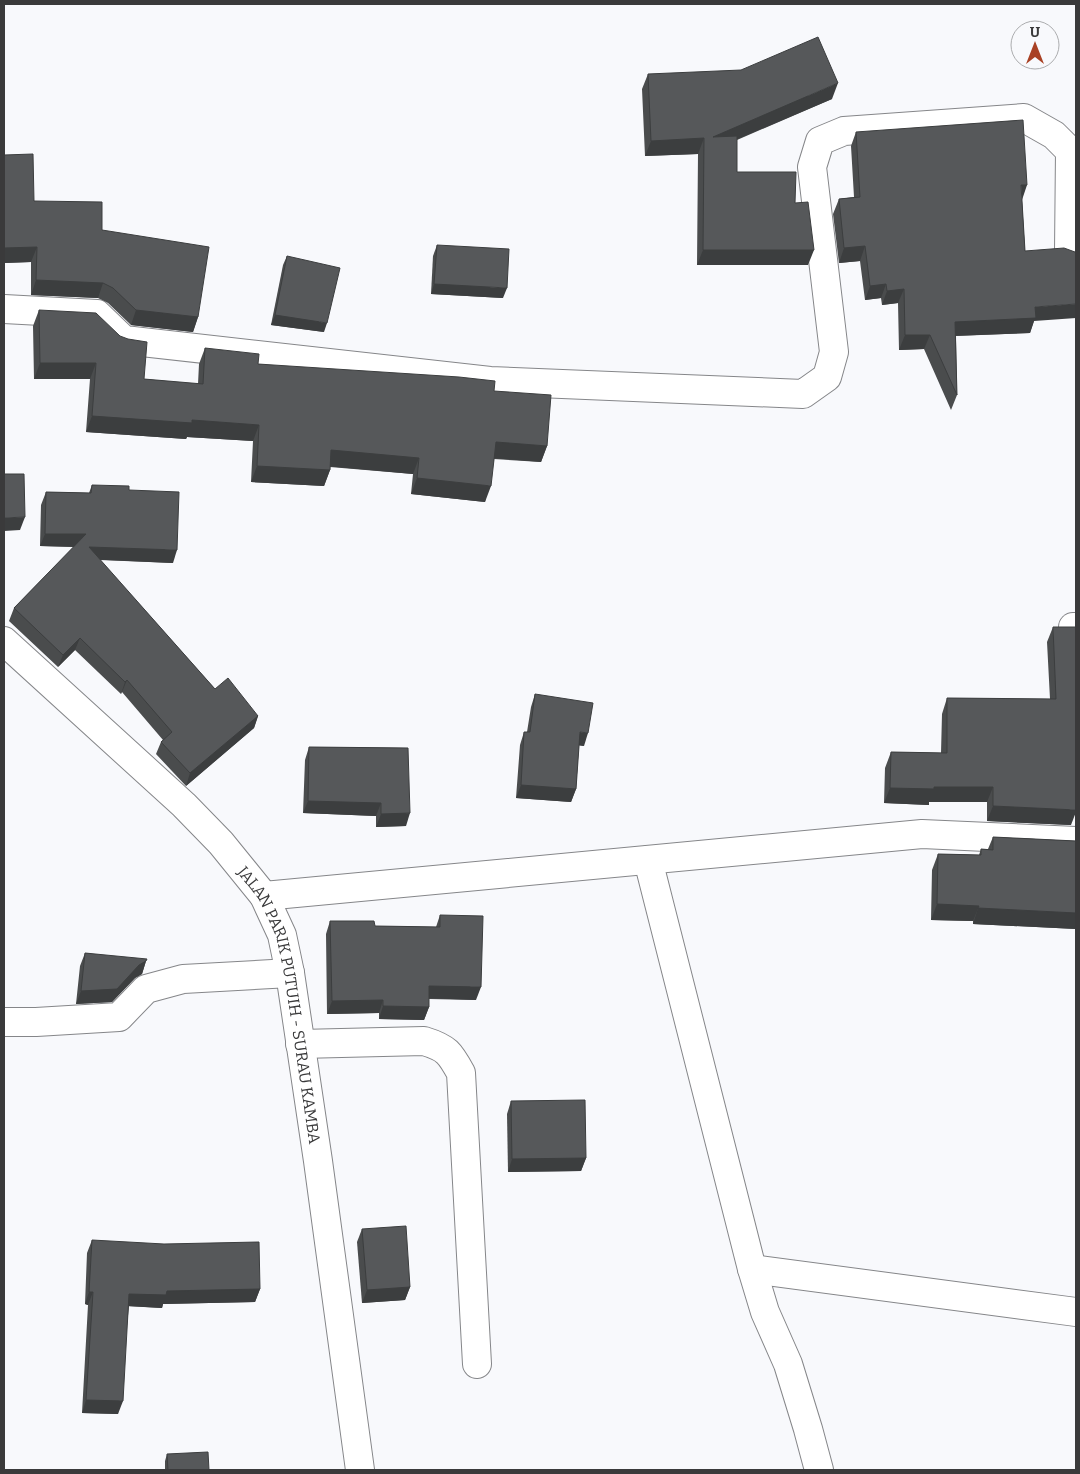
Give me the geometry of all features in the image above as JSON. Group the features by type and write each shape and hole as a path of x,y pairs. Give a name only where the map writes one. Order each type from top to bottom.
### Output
{"street":[{"path":"4,309 97,314 124,340 490,381 803,394 827,377 834,352 812,167 820,141 844,131 1024,118 1054,135 1070,151 1069,251"},
{"name":"JALAN PARIK PUTUIH - SURAU KAMBA","path":"4,641 184,805 221,842 264,896 282,935 290,973 360,1470"},
{"path":"264,896 922,834 1076,841"},
{"path":"648,860 752,1270 765,1312 788,1364 819,1470"},
{"path":"4,1022 36,1022 119,1016 146,989 183,978 290,973"},
{"path":"300,1044 424,1042 440,1046 452,1056 461,1073 477,1364"},
{"path":"752,1270 1076,1312"}],"building":[{"path":"818,37 838,83 713,137 737,136 737,172 796,172 795,203 808,202 814,250 703,250 704,138 651,141 648,74 741,70"},
{"path":"1023,120 1027,185 1021,185 1025,251 1064,248 1076,252 1076,304 1035,307 1036,318 955,322 957,395 930,335 905,335 904,289 887,291 886,284 870,286 865,246 844,248 839,199 860,197 856,132"},
{"path":"33,154 34,201 102,202 102,230 209,247 198,317 136,310 113,288 103,283 36,280 37,247 4,248 4,155"},
{"path":"437,245 509,249 507,288 434,284"},
{"path":"287,256 340,268 327,323 275,315"},
{"path":"39,310 96,313 120,336 147,342 144,379 203,384 205,348 259,354 258,364 459,377 495,381 494,391 551,395 547,446 496,442 491,486 417,478 419,458 331,450 330,470 257,466 259,425 192,420 192,423 92,416 96,363 40,363"},
{"path":"4,474 24,474 25,517 4,518"},
{"path":"92,485 129,486 129,490 179,492 177,550 89,547 215,689 228,678 258,716 190,773 161,742 172,732 127,680 125,682 80,638 63,655 14,608 86,534 45,534 46,492 91,493"},
{"path":"1053,627 1076,627 1076,810 993,806 993,787 890,788 891,752 947,753 947,698 1056,699"},
{"path":"535,694 593,703 588,733 580,732 576,789 521,785 524,732 530,732"},
{"path":"309,747 408,748 410,813 381,814 381,803 308,801"},
{"path":"993,837 1076,841 1076,913 937,904 938,854 981,855 981,849 993,850"},
{"path":"440,915 483,916 481,987 429,986 429,1007 383,1006 383,1000 332,1001 330,921 374,921 375,926 440,927"},
{"path":"85,953 147,959 117,989 81,991"},
{"path":"585,1100 586,1158 512,1159 511,1101"},
{"path":"406,1226 410,1287 367,1290 362,1229"},
{"path":"92,1240 164,1244 259,1242 260,1289 167,1291 166,1295 129,1294 123,1401 86,1400 93,1292 89,1292"},
{"path":"208,1452 209,1470 168,1470 167,1454"}]}
